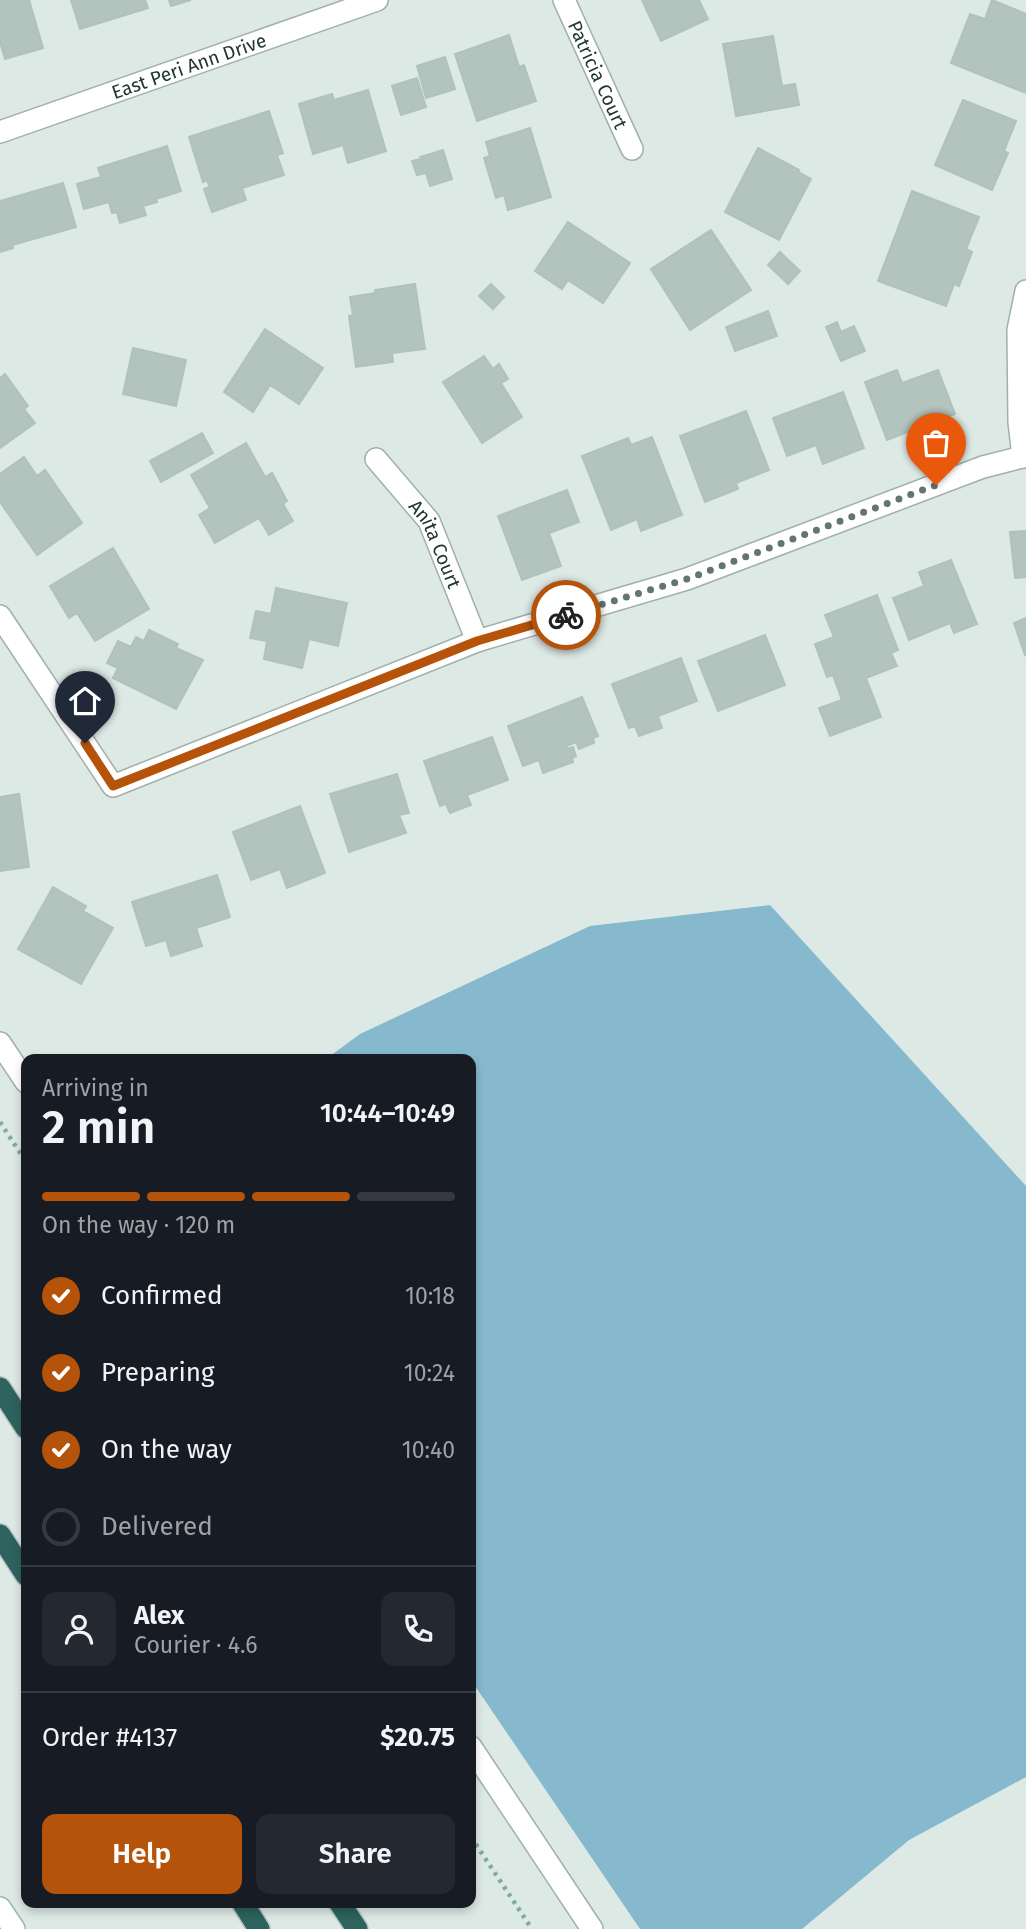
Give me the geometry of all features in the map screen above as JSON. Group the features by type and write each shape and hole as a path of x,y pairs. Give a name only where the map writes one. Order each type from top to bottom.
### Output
{"highway":[{"path":"0,1388 21,1420"},
{"path":"0,1535 21,1567"},
{"path":"246,1908 259,1929"},
{"path":"344,1908 357,1929"}],"street":[{"name":"East Peri Ann Drive","path":"0,132 377,0"},
{"name":"Patricia Court","path":"564,0 632,149"},
{"path":"0,616 113,786 477,641 687,579 972,471 1025,457 1019,422 1018,330 1026,291"},
{"name":"Anita Court","path":"376,460 429,521 477,641"},
{"path":"0,1043 21,1074"},
{"path":"476,1755 592,1929"},
{"path":"0,1908 14,1929"}],"path":[{"path":"0,1122 21,1154"},
{"path":"476,1845 532,1929"}],"water":[{"path":"770,905 1026,1186 1026,1777 909,1840 802,1929 640,1929 476,1687 476,1054 333,1054 360,1034 590,926"}],"building":[{"path":"0,0 29,0 43,48 5,59 0,42"},
{"path":"71,0 145,0 148,8 80,29"},
{"path":"169,0 191,0 171,6"},
{"path":"642,0 699,0 708,19 661,41"},
{"path":"992,0 1026,14 1026,93 951,63 970,14 985,19"},
{"path":"509,35 519,67 524,65 536,101 477,121 455,54"},
{"path":"773,36 782,86 795,84 799,105 736,116 723,44"},
{"path":"445,57 455,89 426,98 417,66"},
{"path":"417,78 426,107 401,115 392,86"},
{"path":"368,90 386,151 348,163 343,145 313,154 299,104 332,94 334,100"},
{"path":"963,100 1016,121 1004,151 1008,153 992,190 935,165"},
{"path":"269,111 283,153 277,155 284,175 242,188 246,200 212,212 204,189 210,187 207,180 203,182 189,137"},
{"path":"530,128 551,197 508,210 504,195 496,198 484,158 490,156 486,142"},
{"path":"167,146 181,191 143,206 146,215 120,223 117,212 112,213 109,202 84,209 77,184 101,177 98,168"},
{"path":"758,148 811,179 779,240 725,212"},
{"path":"443,150 452,179 430,186 426,173 417,175 412,161"},
{"path":"63,183 76,227 12,245 13,248 0,252 0,201"},
{"path":"912,191 979,217 966,249 972,252 959,286 954,284 946,306 878,281"},
{"path":"568,222 630,263 603,303 568,280 562,289 535,271"},
{"path":"711,230 751,290 690,330 651,269"},
{"path":"780,252 800,271 788,284 768,265"},
{"path":"415,284 425,349 392,353 393,362 356,367 349,316 353,315 350,297"},
{"path":"491,284 504,297 493,309 479,296"},
{"path":"768,311 777,336 735,351 726,327"},
{"path":"837,322 841,332 854,326 865,351 841,361 826,327"},
{"path":"265,329 323,368 299,404 270,385 253,412 224,392"},
{"path":"133,348 186,360 176,406 123,394"},
{"path":"484,356 493,369 499,364 508,379 501,383 522,417 482,443 443,382"},
{"path":"897,370 902,383 938,370 955,414 887,440 865,382"},
{"path":"5,374 28,406 24,409 35,423 0,448 0,378"},
{"path":"843,392 864,448 823,464 816,445 787,456 773,418"},
{"path":"746,411 769,470 736,483 738,489 705,502 680,436"},
{"path":"202,433 213,453 161,482 150,461"},
{"path":"652,437 682,515 641,531 637,519 611,530 582,456 628,438 631,445"},
{"path":"246,443 265,477 272,473 287,501 283,504 293,521 269,535 259,518 215,543 199,515 210,508 191,475"},
{"path":"24,457 37,476 45,470 82,523 37,555 0,502 0,474"},
{"path":"567,490 579,522 549,533 561,566 522,580 498,516"},
{"path":"1026,531 1026,577 1015,578 1010,532"},
{"path":"113,548 149,609 95,641 77,613 69,618 50,586"},
{"path":"951,560 977,624 954,633 950,623 909,640 893,598 924,586 919,572"},
{"path":"276,588 347,603 338,646 309,639 302,668 264,659 267,641 250,638 256,611 271,614"},
{"path":"877,595 898,650 891,653 897,666 866,678 881,717 830,736 819,708 842,700 833,675 827,677 815,644 834,637 825,615"},
{"path":"1026,618 1026,654 1025,655 1014,623"},
{"path":"149,630 178,644 176,648 203,660 176,709 113,678 118,668 107,663 118,641 131,647 136,637 144,641"},
{"path":"765,635 785,685 718,711 698,661"},
{"path":"681,658 697,701 658,716 662,728 639,736 635,726 629,728 612,684"},
{"path":"582,697 598,736 593,738 594,743 579,749 576,742 566,746 567,749 573,747 576,756 572,758 573,762 543,773 539,760 523,766 508,726"},
{"path":"492,737 508,780 467,795 471,805 450,813 446,804 440,806 424,761"},
{"path":"397,774 409,813 399,815 406,833 349,852 330,794"},
{"path":"19,794 29,867 0,871 0,797"},
{"path":"300,806 325,873 287,888 280,869 251,880 233,832"},
{"path":"217,875 230,917 196,928 202,946 171,956 166,940 146,946 132,902"},
{"path":"53,887 86,906 83,911 113,928 81,984 18,949"}],"way so far":[{"path":"566,615 687,579 936,485"}],"route":[{"path":"85,743 113,786 477,641 566,615"}]}
